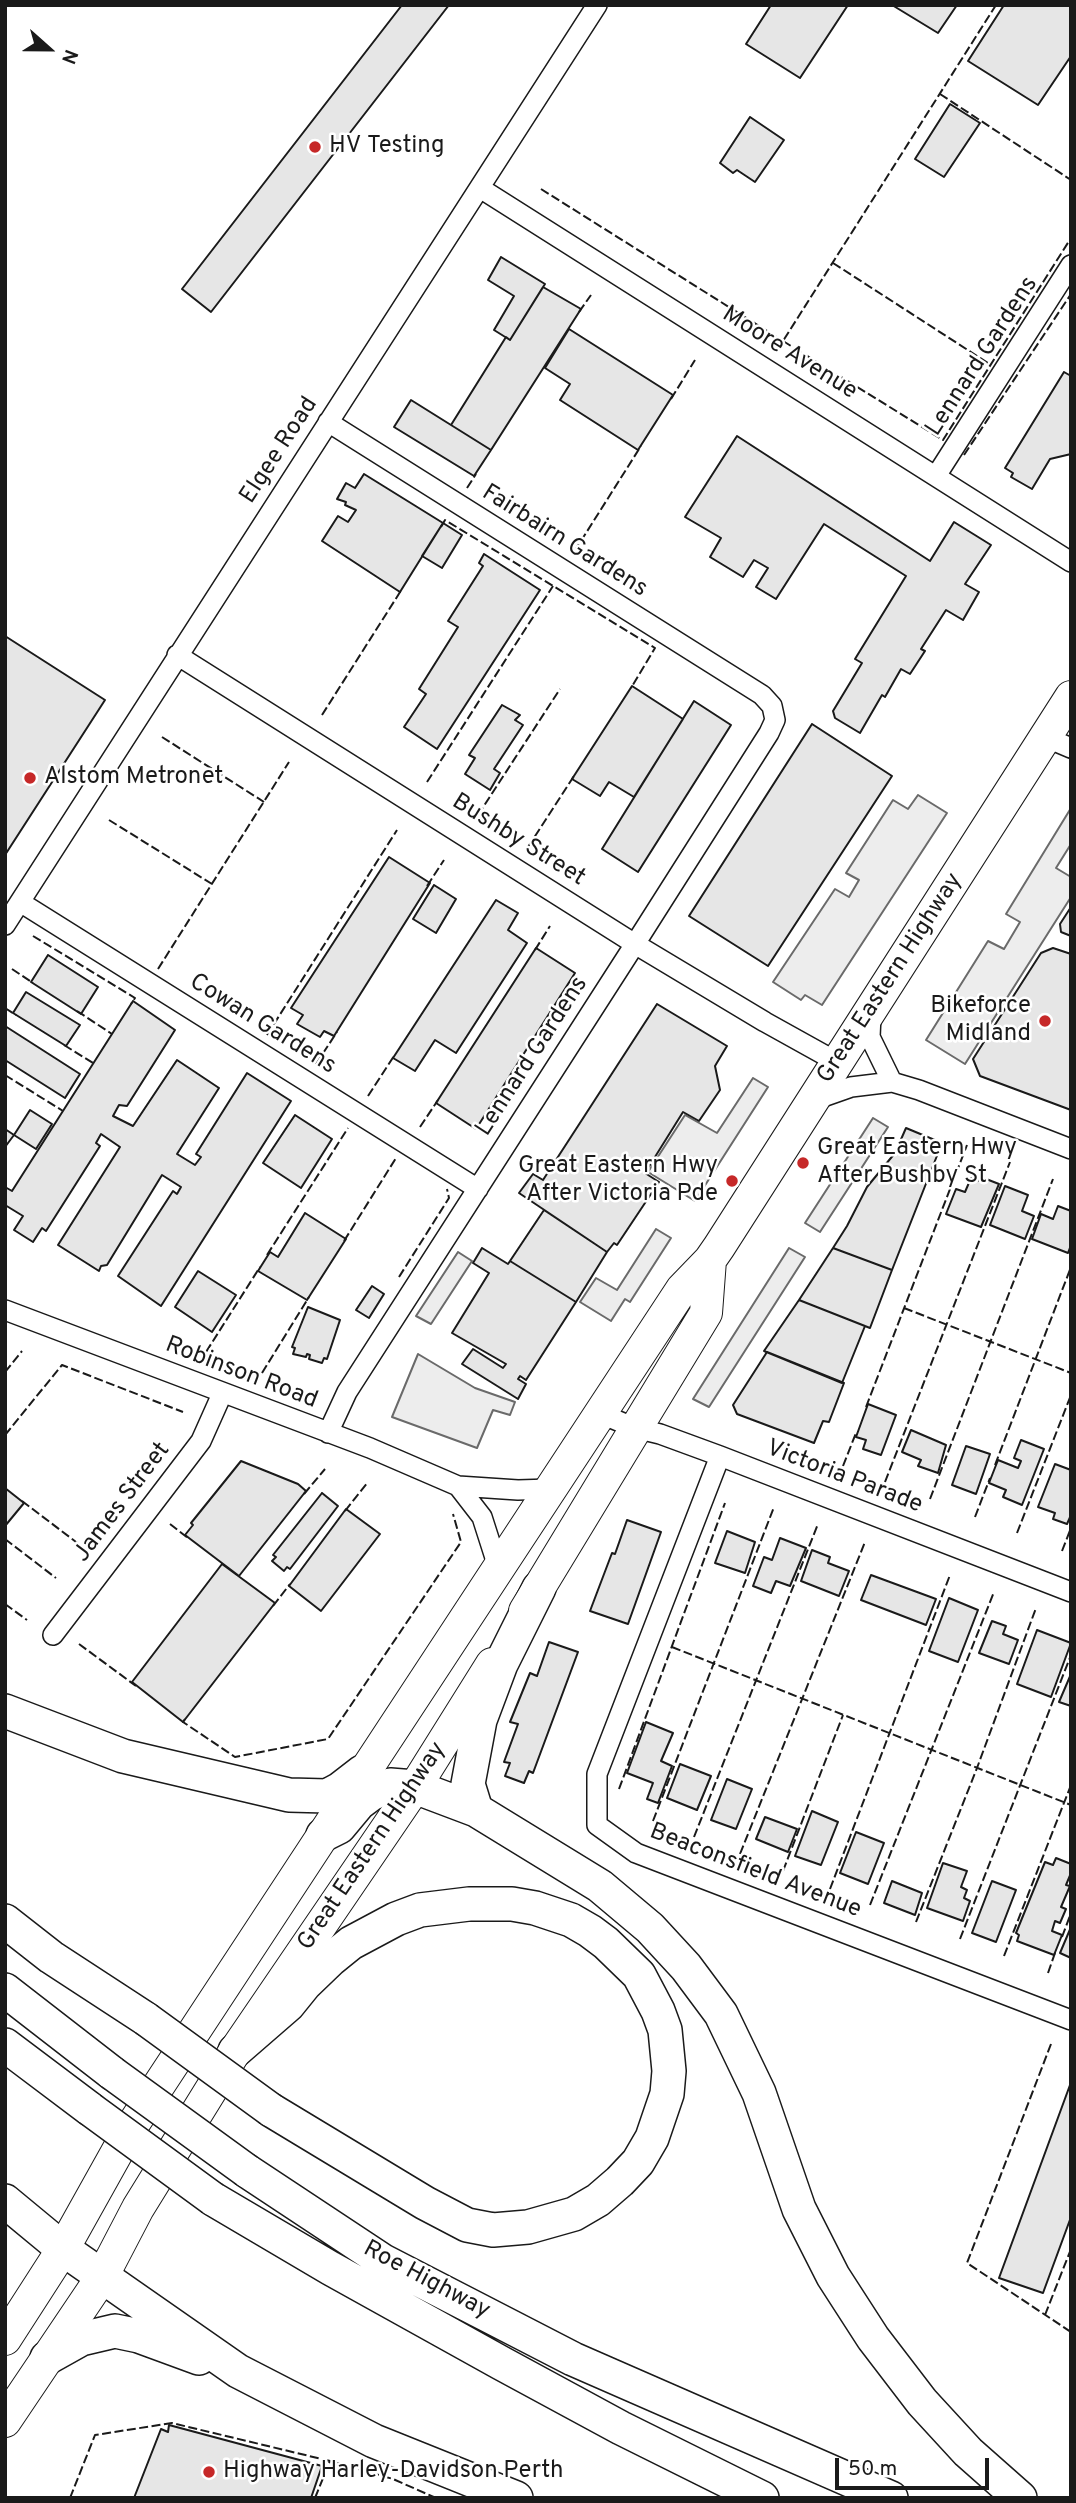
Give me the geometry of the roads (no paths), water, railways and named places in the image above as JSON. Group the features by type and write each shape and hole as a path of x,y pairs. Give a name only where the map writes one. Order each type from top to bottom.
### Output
{"highway":[{"name":"Great Eastern Highway","path":"5,2340 63,2249 130,2129 327,1825 682,1289 710,1260 871,1009 1058,742 1071,697"},
{"name":"Great Eastern Highway","path":"5,2421 102,2277 138,2208 235,2052 415,1787 706,1313 710,1260"},
{"path":"476,1810 468,1784 480,1720 501,1664 539,1588"},
{"path":"5,1711 123,1756 289,1795 327,1796 362,1772"},
{"path":"323,1835 339,1827 352,1810 371,1794 390,1785 415,1787 476,1810 600,1886 650,1928 686,1968 721,2014 759,2093 799,2209 846,2297 873,2338 922,2402 968,2452 1020,2498"},
{"path":"5,1921 271,2110 467,2225 493,2230 528,2227 573,2214 598,2200 638,2162 652,2138 667,2094 669,2071 665,2030 639,1975 615,1951 571,1920 535,1908 512,1904 469,1904 421,1910 396,1919 351,1943 235,2052"},
{"name":"Roe Highway","path":"5,1990 112,2073 247,2171 383,2261 573,2359 891,2498"},
{"name":"Roe Highway","path":"5,2045 213,2199 330,2268 525,2376 621,2428 762,2498"},
{"path":"5,2201 63,2249 237,2371"},
{"path":"47,2358 81,2339 115,2331 139,2336 237,2371 374,2441 516,2498"}],"street":[{"name":"Elgee Road","path":"5,925 597,5"},
{"name":"Moore Avenue","path":"480,188 1071,562"},
{"name":"Lennard Gardens","path":"936,476 1071,265"},
{"name":"Fairbairn Gardens","path":"328,422 750,688 772,706"},
{"name":"Bushby Street","path":"177,655 635,944 837,1062"},
{"name":"Lennard Gardens","path":"328,1433 347,1392 769,733 775,720 772,706"},
{"name":"Cowan Gardens","path":"20,902 478,1189"},
{"path":"871,1009 870,1037 892,1082"},
{"path":"813,1100 851,1087 892,1082 1071,1149"},
{"name":"Robinson Road","path":"5,1310 370,1448 458,1486 550,1489"},
{"name":"James Street","path":"53,1635 201,1441 222,1394"},
{"name":"Victoria Parade","path":"599,1413 720,1456 1071,1592"},
{"name":"Beaconsfield Avenue","path":"720,1456 597,1774 597,1825 636,1853 1071,2020"},
{"name":"Robinson Road","path":"458,1486 482,1517 498,1567"}],"place":[{"name":"HV Testing","path":"315,147"},
{"name":"Alstom Metronet","path":"30,778"},
{"name":"Bikeforce Midland","path":"1045,1021"},
{"name":"Great Eastern Hwy After Bushby St","path":"803,1163"},
{"name":"Great Eastern Hwy After Victoria Pde","path":"732,1181"},
{"name":"Highway Harley-Davidson Perth","path":"209,2472"}]}
